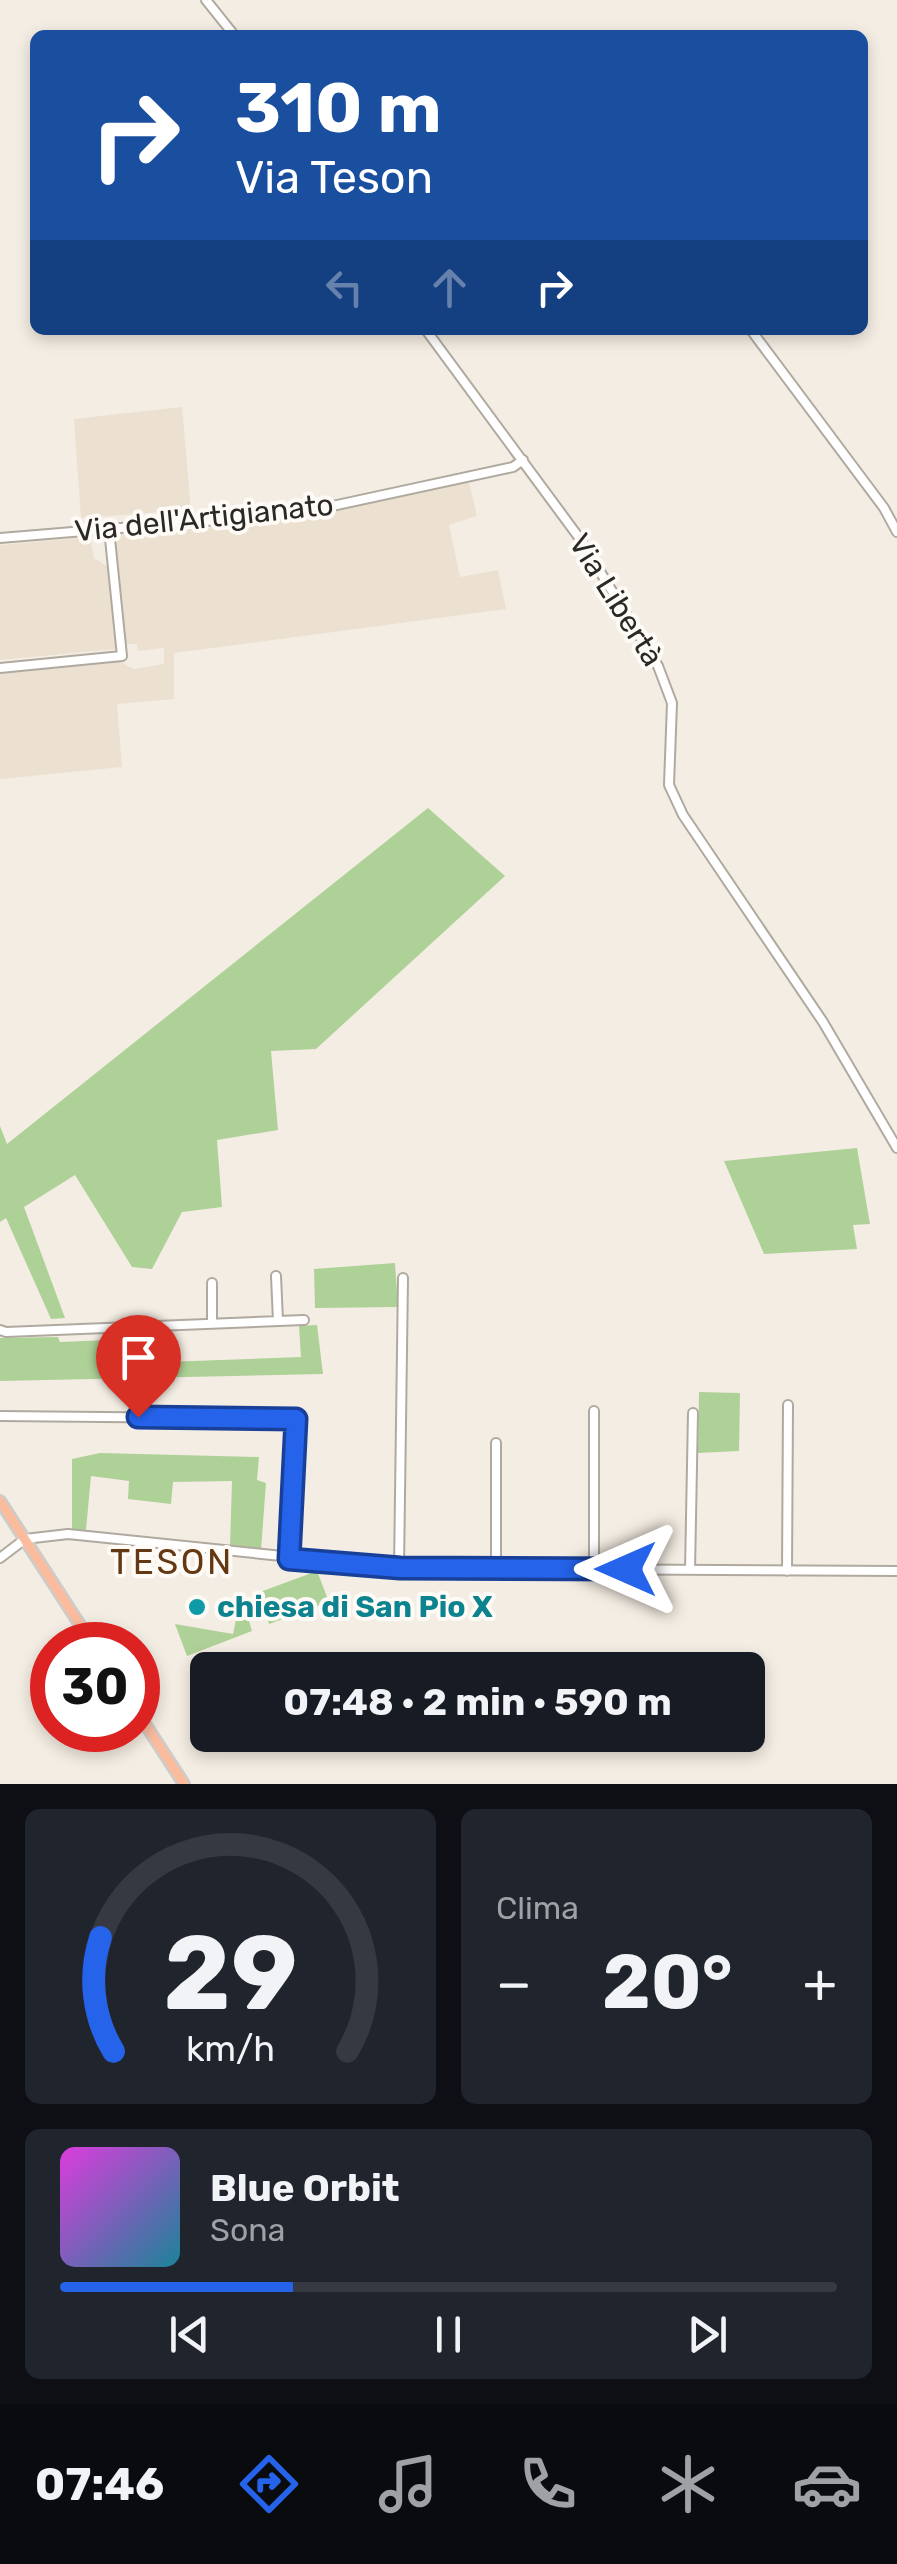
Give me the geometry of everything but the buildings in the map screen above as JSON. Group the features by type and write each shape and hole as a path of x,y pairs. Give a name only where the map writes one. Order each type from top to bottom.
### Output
{"main road":[{"path":"0,1501 79,1622"},
{"path":"160,1747 184,1784"}],"street":[{"path":"206,0 230,30"},
{"name":"Via Libertà","path":"430,335 580,539 664,678 672,703 669,784 682,815 823,1022 897,1148"},
{"path":"754,335 884,508 897,532"},
{"name":"Via dell'Artigianato","path":"0,538 300,514 513,466 523,460"},
{"path":"0,668 122,656 108,528"},
{"path":"276,1276 278,1321"},
{"path":"400,1568 403,1278"},
{"path":"212,1282 212,1323"},
{"path":"0,1330 304,1320"},
{"path":"786,1571 788,1405"},
{"path":"594,1411 594,1569"},
{"path":"690,1570 693,1413"},
{"path":"0,1416 296,1419 289,1559"},
{"path":"496,1443 496,1568"},
{"path":"0,1558 24,1539 68,1534 400,1568 897,1570"}],"shaded area":[{"path":"182,407 191,510 81,518 74,419"},
{"path":"469,482 477,516 449,525 460,577 498,570 506,609 174,653 174,699 117,704 122,767 0,779 0,674 117,660 134,669 164,664 164,648 138,651 137,644 126,644 112,534 303,519"},
{"path":"90,537 94,558 107,566 116,649 0,660 0,545"}],"green space":[{"path":"428,808 505,876 316,1049 271,1051 278,1130 217,1140 222,1207 182,1212 152,1269 132,1267 75,1175 24,1207 65,1318 51,1319 6,1218 0,1222 0,1126 7,1144"},
{"path":"857,1148 870,1224 853,1225 857,1249 764,1254 724,1161"},
{"path":"395,1263 398,1307 315,1308 314,1269"},
{"path":"317,1325 323,1374 0,1381 0,1338 108,1340 109,1364 301,1357 299,1326"},
{"path":"699,1392 740,1393 739,1451 698,1453"},
{"path":"100,1453 259,1457 257,1480 266,1483 261,1550 230,1546 232,1481 173,1482 171,1504 128,1499 129,1481 91,1476 86,1530 72,1529 72,1459"},
{"path":"317,1571 329,1602 269,1624 260,1592"},
{"path":"244,1604 252,1631 187,1656 175,1624 233,1634 239,1605"}],"place":[{"name":"chiesa di San Pio X","path":"197,1607"}],"district":[{"name":"TESON","path":"172,1562"}],"route":[{"path":"138,1417 296,1419 289,1559 400,1568 626,1569"}]}
